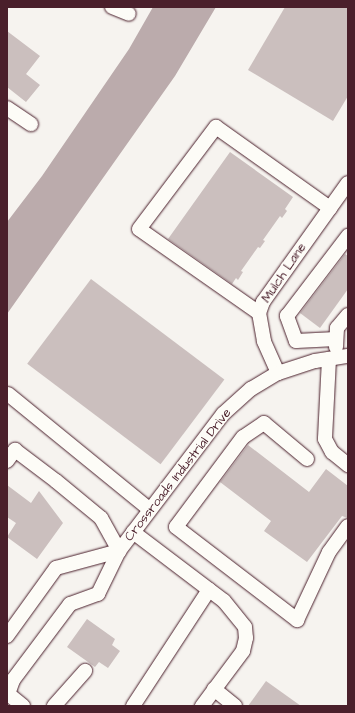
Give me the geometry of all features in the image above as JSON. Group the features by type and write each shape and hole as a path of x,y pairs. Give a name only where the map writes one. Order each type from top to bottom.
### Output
{"street":[{"path":"112,7 128,14"},
{"path":"7,108 31,124"},
{"path":"259,313 139,229 216,127 330,208"},
{"name":"Mulch Lane","path":"278,373 264,341 259,313 263,302 348,183"},
{"path":"336,339 296,341 288,316 348,236"},
{"path":"348,315 337,328 336,339 338,358 325,438 332,452 348,465"},
{"name":"Crossroads Industrial Drive","path":"23,706 8,694 13,680 70,604 98,594 119,551 223,414 251,389 278,373 296,365 338,358"},
{"path":"8,394 150,510"},
{"path":"307,459 264,423 243,437 176,527 297,620 329,552 348,526"},
{"path":"7,461 15,450 56,481 101,518 119,551 56,568 11,621 7,636"},
{"path":"133,532 209,590 236,613 245,627 246,638 243,651 202,706"},
{"path":"133,706 209,590"},
{"path":"54,706 85,671"},
{"path":"214,689 235,706"}],"shaded area":[{"path":"153,7 216,7 175,76 7,314 7,222 42,176 129,49"}],"building":[{"path":"285,7 348,7 348,96 333,121 248,70"},
{"path":"7,31 40,56 26,74 40,85 26,102 7,87"},
{"path":"230,152 293,197 285,209 287,211 282,218 280,216 263,240 265,241 260,248 258,247 241,271 243,272 238,280 236,278 232,284 168,239"},
{"path":"345,254 348,256 348,289 320,328 300,313"},
{"path":"91,279 224,380 161,464 27,364"},
{"path":"248,445 309,492 326,469 348,486 348,518 342,516 307,562 264,531 271,521 220,482"},
{"path":"7,485 31,503 39,491 63,523 37,559 7,537 16,523 7,517"},
{"path":"87,619 115,639 112,645 120,651 108,668 99,662 95,667 67,647"},
{"path":"266,681 301,706 248,706"}]}
